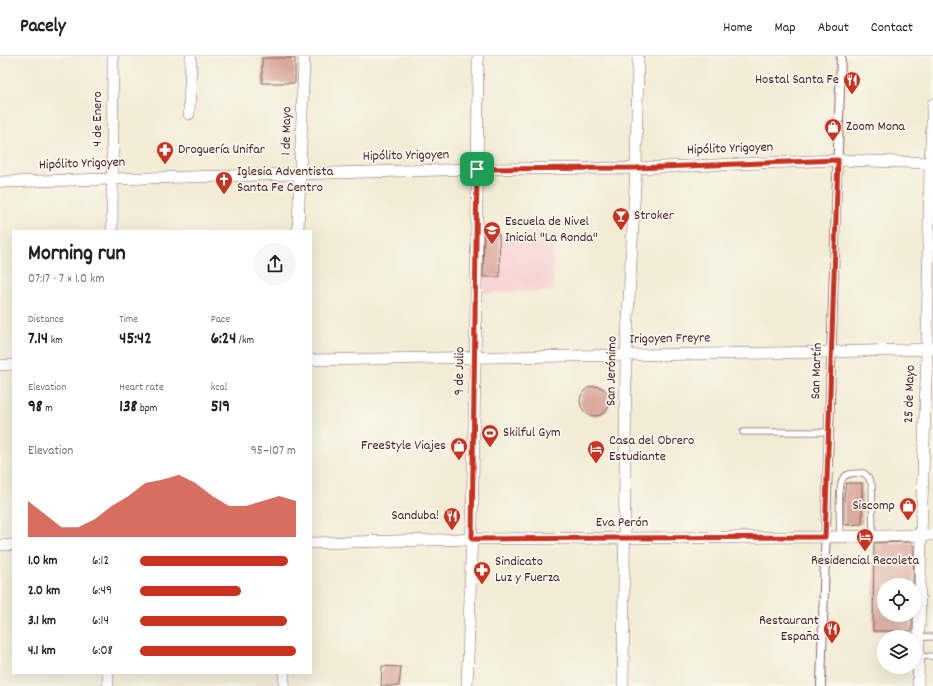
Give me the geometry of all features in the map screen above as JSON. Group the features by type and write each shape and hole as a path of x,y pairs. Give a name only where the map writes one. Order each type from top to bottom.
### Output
{"street":[{"name":"4 de Enero","path":"112,230 114,56"},
{"path":"189,114 191,56"},
{"name":"1 de Mayo","path":"298,230 304,56"},
{"name":"9 de Julio","path":"467,686 472,539 478,56"},
{"name":"San Jerónimo","path":"623,686 626,355 636,168 638,56"},
{"name":"San Martín","path":"821,686 841,56"},
{"name":"25 de Mayo","path":"919,630 921,535 930,349 933,104"},
{"name":"Hipólito Yrigoyen","path":"0,182 477,169 636,168 838,160 932,162"},
{"name":"Irigoyen Freyre","path":"312,360 831,352 930,349"},
{"path":"0,365 12,365"},
{"name":"Eva Perón","path":"312,543 472,539 933,535"},
{"path":"0,545 12,545"},
{"path":"108,674 108,686"},
{"path":"284,674 284,686"},
{"name":"25 de Mayo","path":"918,674 918,686"}],"lane":[{"path":"743,432 828,432"},
{"path":"840,537 840,488 843,478 850,473 864,473 872,485 873,536"},
{"path":"921,638 933,637"},
{"path":"921,657 933,656"}],"shaded area":[{"path":"553,233 554,291 484,293 483,234"}],"building":[{"path":"262,58 295,58 295,83 262,83"},
{"path":"484,234 499,234 500,277 483,277"},
{"path":"595,386 606,390 610,401 606,412 595,416 584,412 580,401 584,390"},
{"path":"846,483 862,483 862,524 844,525 844,497"},
{"path":"910,542 914,546 913,578 877,578 877,622 912,622 912,630 873,631 874,543"},
{"path":"382,666 401,667 399,686 381,686"}],"place":[{"name":"Hostal Santa Fe","path":"852,95"},
{"name":"Zoom Mona","path":"833,142"},
{"name":"Droguería Unifar","path":"165,165"},
{"name":"Iglesia Adventista Santa Fe Centro","path":"224,195"},
{"name":"Stroker","path":"621,231"},
{"name":"Escuela de Nivel Inicial \"La Ronda\"","path":"492,245"},
{"name":"Skilful Gym","path":"490,448"},
{"name":"FreeStyle Viajes","path":"459,461"},
{"name":"Casa del Obrero Estudiante","path":"596,464"},
{"name":"Siscomp","path":"908,521"},
{"name":"Sanduba!","path":"452,531"},
{"name":"Residencial Recoleta","path":"865,552"},
{"name":"Sindicato Luz y Fuerza","path":"482,585"},
{"name":"Restaurant España","path":"832,644"}],"route":[{"path":"838,160 825,537 472,539 477,169 636,168 838,160"}]}
